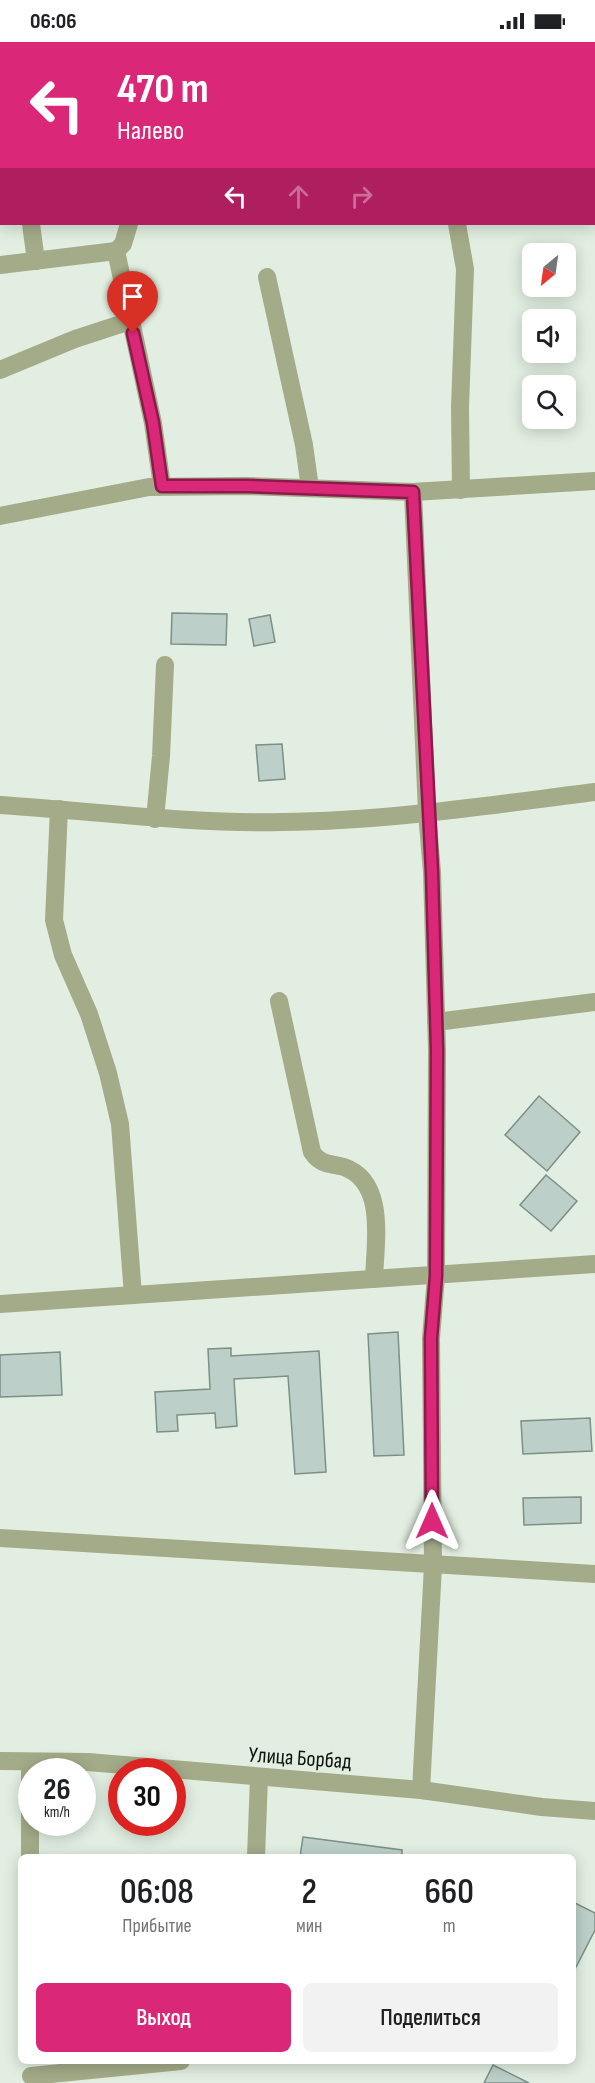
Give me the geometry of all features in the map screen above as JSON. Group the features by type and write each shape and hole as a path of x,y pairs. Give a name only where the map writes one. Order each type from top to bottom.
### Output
{"street":[{"path":"31,225 36,261"},
{"path":"0,265 116,251 123,244 129,225"},
{"path":"457,225 465,269 460,407 461,490"},
{"path":"116,251 153,423 162,486"},
{"path":"267,277 300,424 310,488"},
{"path":"0,370 75,339 130,321"},
{"path":"0,516 92,497 162,486 413,492 595,481"},
{"path":"413,492 427,813 432,872 436,1022 436,1276 431,1338 433,1566 421,1790"},
{"path":"155,819 161,756 165,665"},
{"path":"0,804 155,819 283,822 427,813 595,792"},
{"path":"59,809 54,920 63,955 89,1014 102,1053 120,1124 133,1295"},
{"path":"279,1001 312,1152 316,1159 326,1164 344,1167 360,1176 372,1195 375,1224 374,1280"},
{"path":"436,1022 595,1002"},
{"path":"0,1304 595,1264"},
{"path":"0,1538 595,1574"},
{"name":"Улица Борбад","path":"0,1761 18,1762"},
{"name":"Улица Борбад","path":"96,1763 421,1790 543,1807 595,1811"},
{"path":"256,1854 259,1778"},
{"path":"30,1836 30,1854"},
{"path":"31,2073 103,2076 165,2064"}],"building":[{"path":"172,613 227,614 226,645 171,644"},
{"path":"270,615 275,642 254,646 249,619"},
{"path":"282,744 285,779 259,781 256,745"},
{"path":"539,1096 580,1132 547,1171 505,1135"},
{"path":"546,1175 577,1201 551,1231 520,1205"},
{"path":"398,1332 404,1455 374,1456 368,1334"},
{"path":"231,1348 231,1356 319,1351 326,1472 295,1474 288,1376 234,1379 237,1426 216,1428 215,1413 177,1415 178,1431 157,1432 155,1392 210,1389 208,1349"},
{"path":"60,1352 62,1395 0,1397 0,1355"},
{"path":"590,1418 592,1451 523,1454 521,1421"},
{"path":"581,1497 581,1523 524,1525 523,1498"},
{"path":"303,1837 402,1850 402,1854 300,1854"},
{"path":"576,1904 595,1913 595,1930 576,1967"},
{"path":"493,2065 529,2083 484,2083"}],"route":[{"path":"133,333 153,423 162,486 247,486 413,492 427,813 432,872 437,1050 436,1276 431,1338 432,1521"}]}
